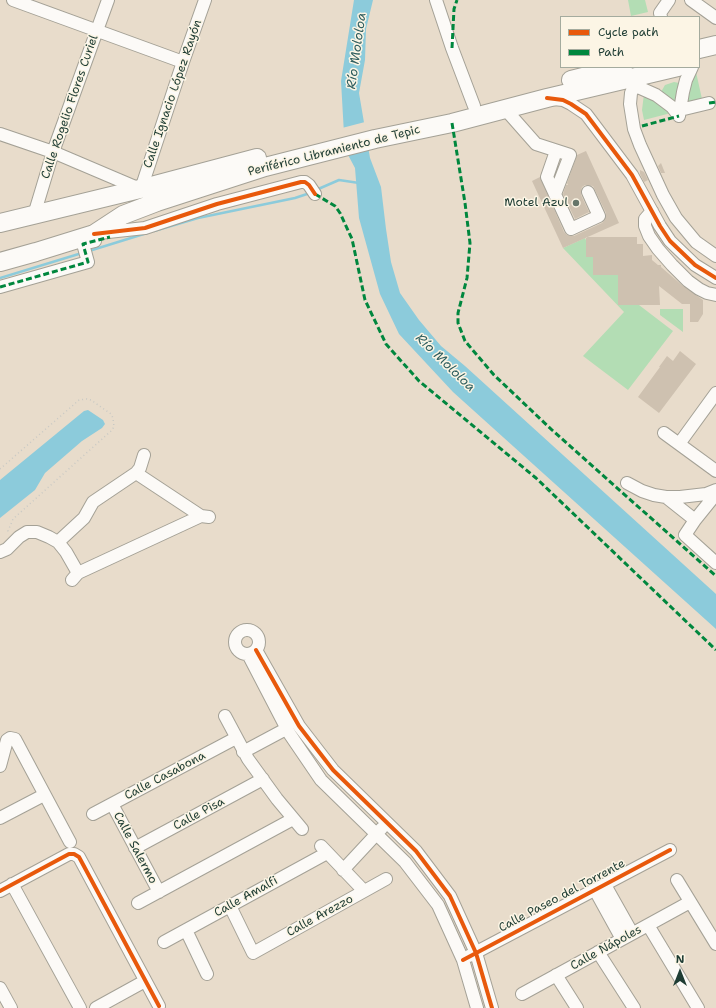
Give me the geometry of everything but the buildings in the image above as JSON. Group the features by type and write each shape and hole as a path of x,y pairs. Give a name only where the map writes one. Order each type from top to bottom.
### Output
{"highway":[{"path":"700,49 716,45"},
{"path":"700,62 716,58"},
{"name":"Periférico Libramiento de Tepic","path":"0,223 330,144 474,106 650,74 674,68"},
{"name":"Periférico Libramiento de Tepic","path":"374,133 452,123 626,78"},
{"name":"Periférico Libramiento de Tepic","path":"0,262 88,246 123,215 156,202 330,144"}],"street":[{"path":"13,0 182,62"},
{"name":"Calle Rogelio Flores Curiel","path":"34,215 53,152 108,0"},
{"name":"Calle Ignacio López Rayón","path":"140,189 182,62 205,0"},
{"path":"436,0 474,106"},
{"path":"661,16 660,13 669,0"},
{"path":"691,0 716,18"},
{"path":"626,78 664,100 679,116 686,80 692,68"},
{"path":"626,78 631,93 630,104 634,129 663,195 676,218 686,231 696,242 716,256"},
{"path":"548,98 567,102 586,114 632,175 660,226 674,245 695,265 716,278"},
{"path":"680,110 709,104"},
{"path":"506,110 536,144 570,155 555,194"},
{"path":"0,134 53,152 140,189"},
{"path":"556,151 547,177 571,229 599,216 588,192"},
{"path":"145,228 83,244 88,246 145,228 217,204 295,183 305,182 313,191"},
{"path":"663,195 649,207 645,219 645,226 649,236 658,249 688,281 703,291 716,295"},
{"path":"0,287 88,262 88,246"},
{"path":"679,444 716,393"},
{"path":"664,433 716,471"},
{"path":"58,542 84,518 93,502 136,473 143,462 144,454"},
{"path":"0,552 7,549 27,532 37,532 58,542 66,552 75,577 205,517 136,473"},
{"path":"627,483 642,491 666,497 706,494 716,490"},
{"path":"716,494 694,520 685,535 716,563"},
{"path":"666,497 694,520"},
{"path":"477,1008 463,960 438,905 405,862 321,780 288,732 252,652 298,726 333,770 416,851 450,896 476,953 492,1008"},
{"path":"225,716 245,755 302,829"},
{"path":"245,755 288,732"},
{"path":"0,766 7,740 10,738 14,739 70,842"},
{"name":"Calle Casabona","path":"93,814 236,738"},
{"name":"Calle Pisa","path":"135,848 263,779"},
{"path":"0,818 44,795"},
{"name":"Calle Salermo","path":"112,804 158,892"},
{"path":"138,903 293,819"},
{"path":"364,892 343,870 387,823"},
{"name":"Calle Amalfi","path":"164,942 230,906 324,849 343,870"},
{"name":"Calle Paseo del Torrente","path":"463,960 670,850"},
{"path":"0,891 69,854 74,854 79,857 158,1006"},
{"name":"Calle Arezzo","path":"230,906 252,953 364,892 386,878"},
{"path":"677,880 716,944"},
{"path":"12,884 80,1008"},
{"path":"600,887 609,904 622,939"},
{"name":"Calle Nápoles","path":"522,994 690,902"},
{"path":"609,904 632,933"},
{"path":"648,925 698,1008"},
{"path":"186,930 207,974"},
{"path":"598,952 634,1008"},
{"path":"556,975 577,1008"},
{"path":"96,1008 145,981"},
{"path":"0,988 11,1008"}],"path":[{"path":"0,469 79,400 91,400 113,418 114,427 111,431 13,519 8,531 16,540"}],"green space":[{"path":"628,0 645,0 648,12 631,16"},
{"path":"696,72 702,99 687,103 690,87"},
{"path":"674,82 679,83 677,101 674,102 661,92 665,85"},
{"path":"644,94 671,113 644,120 642,110"},
{"path":"585,238 593,257 593,275 618,275 619,305 639,305 673,331 628,390 583,356 624,312 563,248"},
{"path":"660,309 683,309 683,332 660,315"}],"water":[{"name":"Río Mololoa","path":"354,0 373,0 366,29 365,60 359,93 370,158 381,187 391,262 400,293 419,320 441,346 465,366 716,594 716,629 453,392 399,334 380,294 359,218 355,168 347,153 344,134 341,81"},
{"path":"88,410 103,420 105,424 102,428 82,441 45,473 35,490 0,518 0,480 84,411"}],"pier":[{"path":"365,122 370,149 345,153 342,128"}],"waterway":[{"path":"316,190 339,180 359,183"},
{"path":"154,231 198,218 295,198 310,193"},
{"path":"89,251 147,233"},
{"path":"0,278 82,253"}],"marked path":[{"path":"452,48 454,9 457,0"},
{"path":"709,103 716,102"},
{"path":"642,126 679,116"},
{"path":"452,123 470,243 467,278 458,313 458,323 465,341 494,375 552,430 716,576"},
{"path":"315,194 335,206 340,213 352,239 365,300 386,344 419,381 536,478 716,650"},
{"path":"0,287 88,262 83,244 110,237"}],"cycle path":[{"path":"547,98 563,100 586,114 632,175 670,241 695,265 716,278"},
{"path":"94,234 145,228 217,204 301,182 305,182 309,185 315,194"},
{"path":"256,650 299,726 333,770 416,851 450,896 476,953 492,1008"},
{"path":"463,960 670,850"},
{"path":"0,891 69,854 74,854 79,857 159,1006"}],"place":[{"name":"Motel Azul","path":"576,203"}]}
